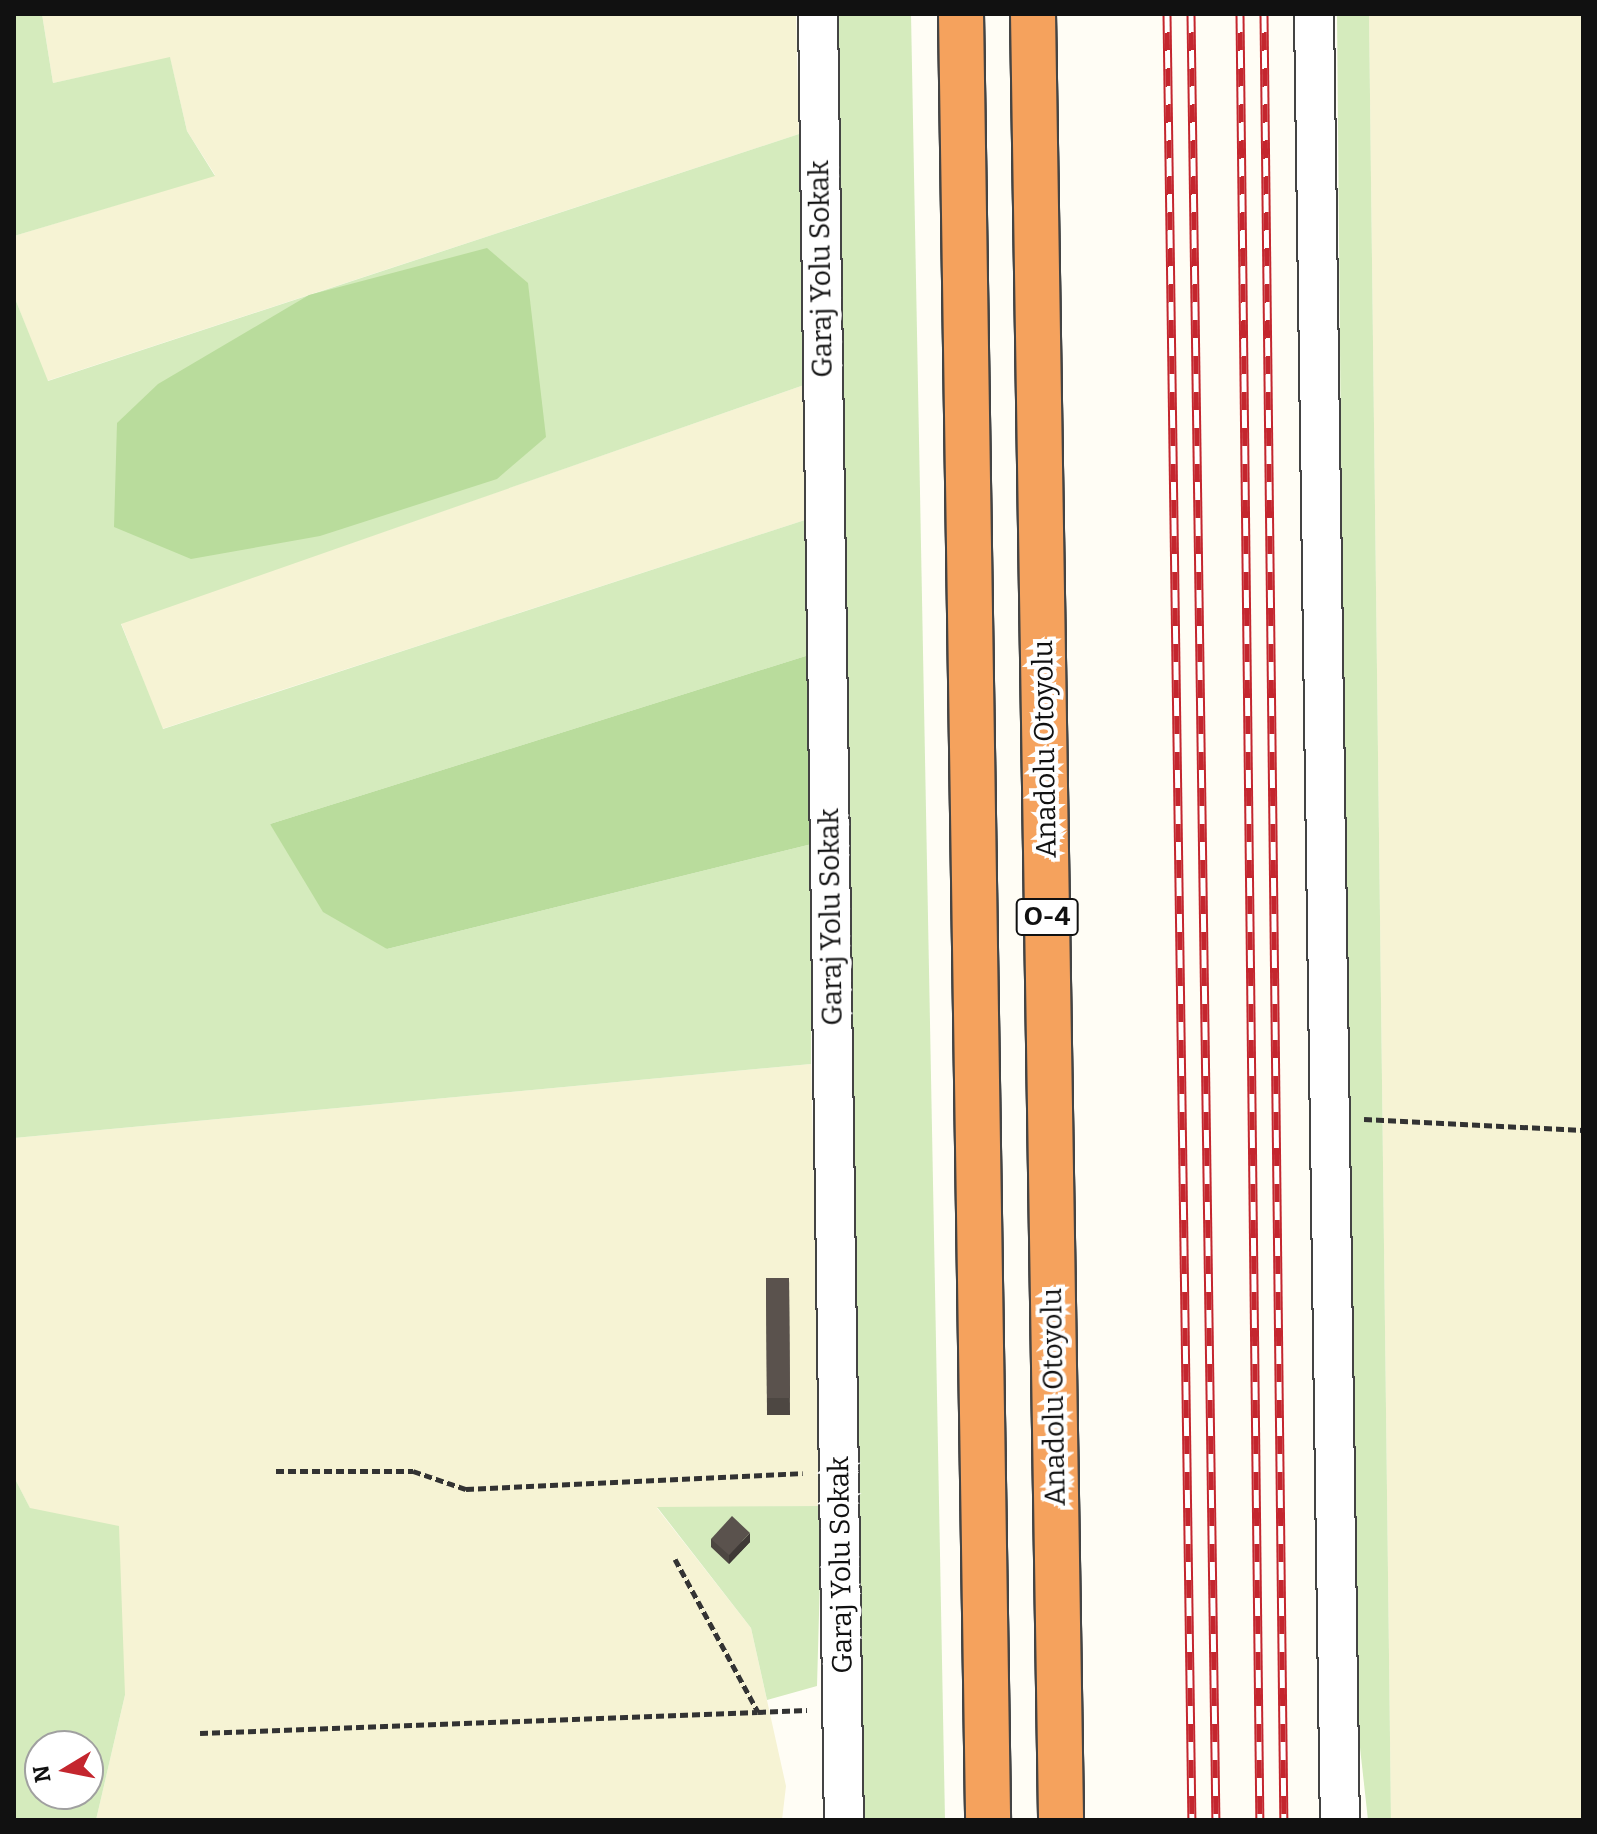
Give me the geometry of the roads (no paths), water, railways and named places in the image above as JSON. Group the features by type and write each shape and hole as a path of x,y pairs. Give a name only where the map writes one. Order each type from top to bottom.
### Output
{"highway":[{"name":"O-4","path":"961,14 988,1820"},
{"name":"Anadolu Otoyolu","path":"1033,14 1061,1820"}],"street":[{"name":"Garaj Yolu Sokak","path":"818,14 844,1820"},
{"path":"1314,14 1340,1820"}],"railway":[{"path":"1167,14 1192,1820"},
{"path":"1191,14 1216,1820"},
{"path":"1240,14 1260,1820"},
{"path":"1264,14 1284,1820"}]}
